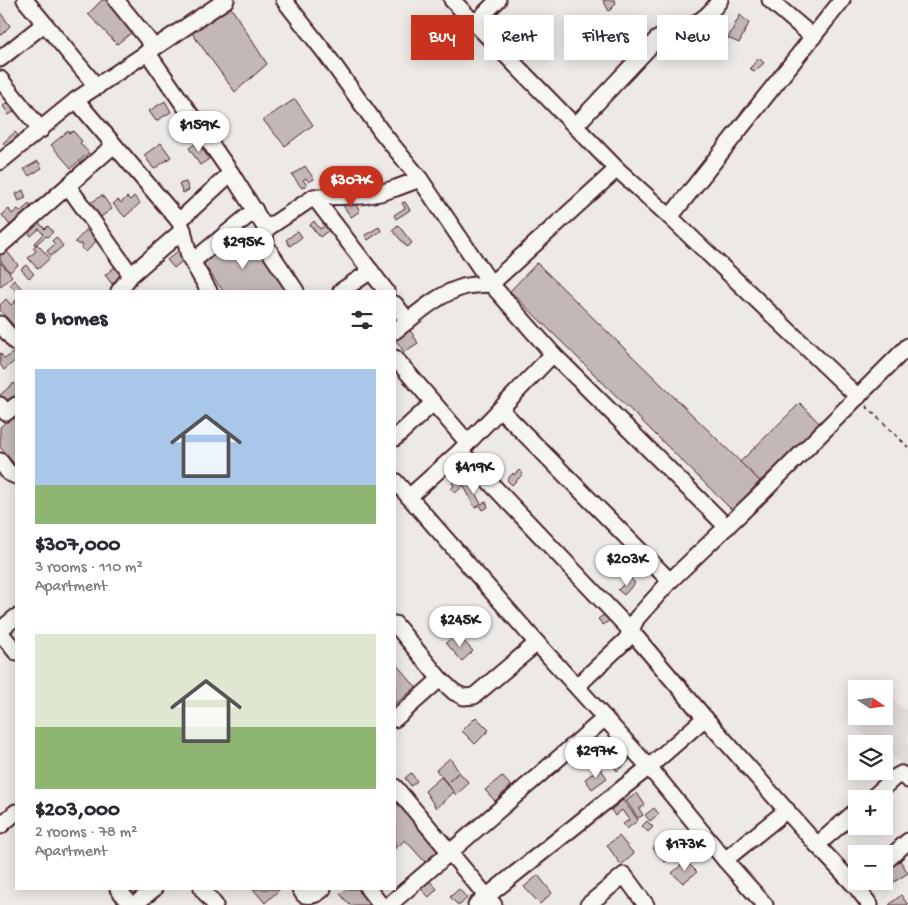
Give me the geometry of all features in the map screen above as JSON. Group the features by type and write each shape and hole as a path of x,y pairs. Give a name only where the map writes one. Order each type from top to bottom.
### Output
{"street":[{"path":"24,0 97,87"},
{"path":"116,0 151,49 255,210 266,229 266,246 295,290"},
{"path":"0,162 76,100 226,0"},
{"path":"284,0 326,54 381,131 420,179 491,284 553,354 727,527"},
{"path":"452,0 616,169 670,217 858,397"},
{"path":"475,23 498,0"},
{"path":"575,126 657,39 707,16 720,0"},
{"path":"770,0 813,37"},
{"path":"670,217 842,0"},
{"path":"0,59 44,24"},
{"path":"0,79 40,130"},
{"path":"76,100 181,225 190,256 208,290"},
{"path":"0,246 114,144"},
{"path":"396,330 419,312 450,292 467,286 491,284 616,169"},
{"path":"120,290 131,275 232,173"},
{"path":"266,229 314,197 362,196 396,188 420,179"},
{"path":"68,186 131,275"},
{"path":"314,197 385,290"},
{"path":"193,261 255,210"},
{"path":"342,290 370,271"},
{"path":"396,305 408,321"},
{"path":"0,324 15,342"},
{"path":"577,686 622,645 637,618 670,581 727,527 908,346"},
{"path":"409,497 464,447 553,354"},
{"path":"396,359 433,403 464,447 631,631 817,845 848,872"},
{"path":"396,437 433,403"},
{"path":"500,409 670,581"},
{"path":"0,461 9,473 15,476"},
{"path":"396,482 649,767 725,860 765,905"},
{"path":"15,618 0,631 15,651"},
{"path":"396,625 440,679 464,697 474,696 537,643"},
{"path":"396,718 440,679"},
{"path":"389,905 605,718"},
{"path":"396,788 450,852 485,902 649,767 705,718"},
{"path":"881,790 901,774 908,780"},
{"path":"725,860 787,810"},
{"path":"0,826 15,813"},
{"path":"817,845 848,818"},
{"path":"893,855 908,841"},
{"path":"588,905 624,875 646,905"},
{"path":"119,890 133,905 153,890"},
{"path":"203,890 215,905"},
{"path":"301,890 304,895 314,896 322,890"},
{"path":"369,890 381,905"},
{"path":"864,890 870,905"}],"path":[{"path":"858,397 908,447"}],"shaded area":[{"path":"893,700 908,712 908,769 893,757 893,735 865,735 859,730 863,725 893,725"}],"building":[{"path":"102,0 107,0 135,30 117,44 88,14"},
{"path":"603,0 615,0 616,4 609,11"},
{"path":"230,6 267,64 235,92 191,32"},
{"path":"0,12 10,26 0,36"},
{"path":"740,15 749,23 739,43 728,38"},
{"path":"759,58 764,63 754,72 750,68"},
{"path":"13,99 19,108 9,115 3,106"},
{"path":"295,99 313,125 285,146 263,120"},
{"path":"165,101 171,112 156,121 149,111"},
{"path":"68,131 70,133 73,131 89,153 71,168 51,145"},
{"path":"15,132 20,138 9,149 3,143"},
{"path":"198,142 209,159 200,165 189,148"},
{"path":"161,143 171,157 154,169 144,155"},
{"path":"38,161 42,168 29,176 24,169"},
{"path":"305,166 314,179 309,182 306,178 303,180 307,185 302,188 292,175"},
{"path":"186,182 189,190 183,193 179,184"},
{"path":"23,190 26,198 19,201 16,194"},
{"path":"102,195 112,209 98,219 88,205"},
{"path":"134,196 140,203 125,217 113,204 118,200 121,203 127,197 130,200"},
{"path":"351,198 360,211 351,217 342,204"},
{"path":"405,202 410,210 396,219 394,215 405,208 402,203"},
{"path":"29,204 35,212 13,229 2,215 9,209 12,214 18,209 20,212"},
{"path":"314,221 320,229 329,222 333,227 320,237 310,225"},
{"path":"38,222 45,229 48,226 53,232 35,245 34,243 43,234 39,229 31,236 27,230"},
{"path":"398,225 412,243 407,247 392,230"},
{"path":"379,227 381,231 368,240 365,235"},
{"path":"86,230 97,240 86,252 81,248 83,245 81,243 79,245 75,242"},
{"path":"298,231 302,237 290,246 286,240"},
{"path":"239,236 255,257 261,252 288,290 222,290 202,262"},
{"path":"56,237 63,246 51,256 47,251 55,244 52,241"},
{"path":"37,244 50,258 38,269 28,258 36,251 33,248"},
{"path":"5,249 18,265 10,272 0,260 0,253"},
{"path":"179,250 186,258 174,268 167,260"},
{"path":"0,262 12,276 0,287"},
{"path":"537,263 760,481 732,510 510,291"},
{"path":"26,265 34,274 29,278 21,269"},
{"path":"117,265 124,274 112,284 105,275"},
{"path":"14,280 23,290 15,290 10,284"},
{"path":"6,299 11,305 15,301 15,327 0,310 0,305"},
{"path":"407,325 418,343 404,352 396,340 396,332"},
{"path":"15,351 15,361 4,370 0,364 0,353 5,359"},
{"path":"14,383 15,399 7,405 0,395"},
{"path":"800,403 821,425 760,481 740,462"},
{"path":"15,414 15,465 0,447 0,427"},
{"path":"519,470 523,474 512,485 507,480 513,473 514,475"},
{"path":"456,478 463,486 455,493 451,489 454,486 452,483"},
{"path":"471,478 478,492 475,493 481,504 486,502 488,507 483,510 480,505 475,508 464,486"},
{"path":"630,578 635,583 624,595 618,590"},
{"path":"605,614 610,620 603,625 598,619"},
{"path":"453,636 455,640 459,636 473,651 462,661 446,643"},
{"path":"396,664 416,687 396,704"},
{"path":"476,717 489,730 475,744 462,731"},
{"path":"583,740 587,745 591,740 604,754 594,762 579,744"},
{"path":"622,745 633,757 617,771 607,756"},
{"path":"450,758 459,772 447,783 436,770"},
{"path":"600,768 607,778 592,789 585,779"},
{"path":"459,772 469,783 456,795 447,783"},
{"path":"411,773 417,781 411,786 405,778"},
{"path":"502,776 511,786 495,801 485,790"},
{"path":"441,777 454,792 436,808 425,791"},
{"path":"637,793 645,805 639,809 643,815 638,818 626,801"},
{"path":"396,798 440,849 425,862 405,840 396,848"},
{"path":"623,800 638,820 627,829 623,824 629,820 622,810 615,816 611,810"},
{"path":"654,808 659,814 650,821 645,815"},
{"path":"647,821 653,827 648,832 642,826"},
{"path":"668,835 680,850 665,862 653,848"},
{"path":"619,836 634,854 621,865 607,845"},
{"path":"899,859 908,873 893,883 893,863"},
{"path":"686,861 697,872 683,883 672,873"},
{"path":"538,875 552,893 540,904 524,887"},
{"path":"428,879 437,889 429,897 419,887"},
{"path":"459,889 467,898 458,905 450,897"},
{"path":"254,890 279,890 265,903"},
{"path":"346,890 362,890 373,905 350,905 340,894"},
{"path":"901,895 908,905 889,905"}]}
